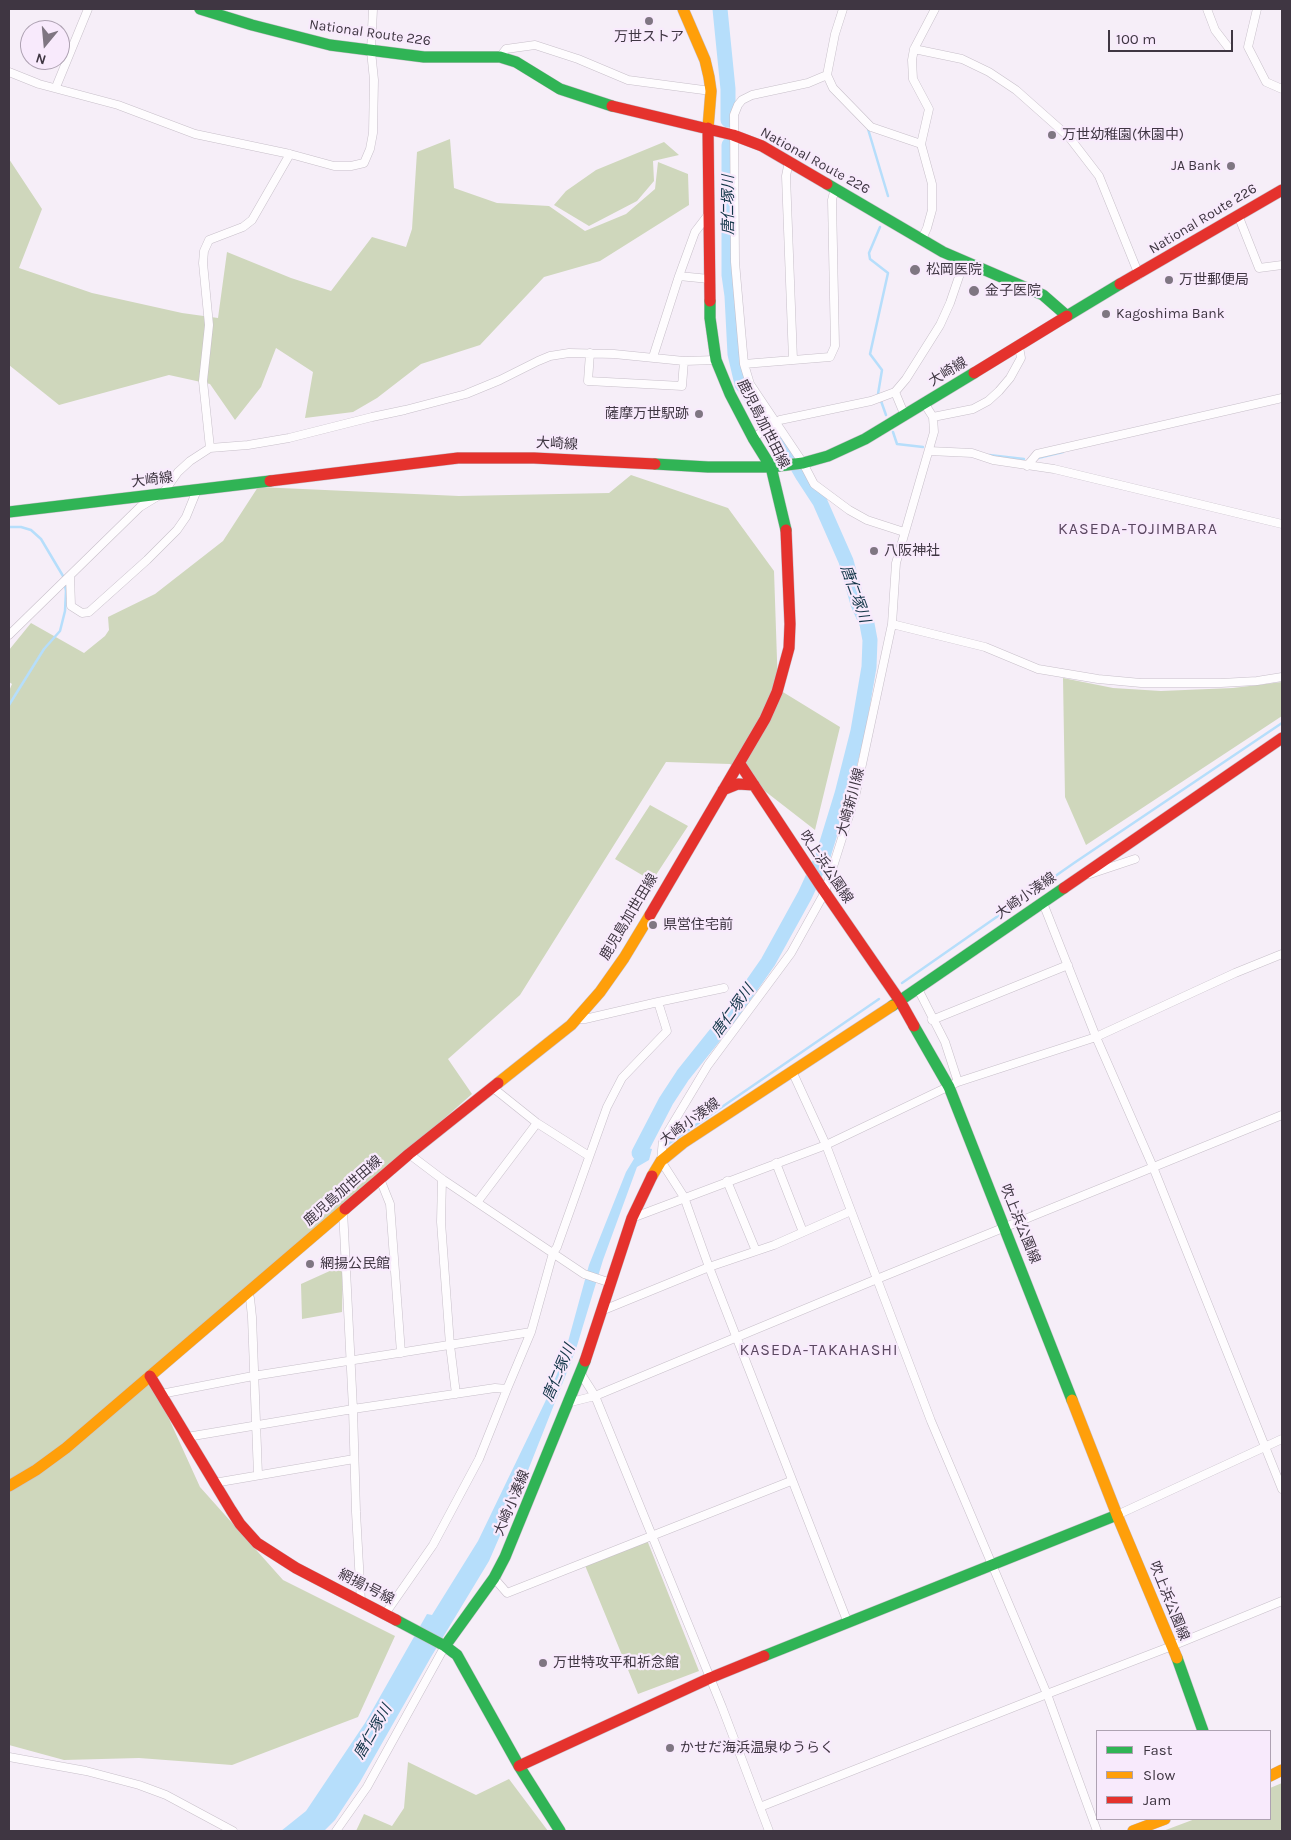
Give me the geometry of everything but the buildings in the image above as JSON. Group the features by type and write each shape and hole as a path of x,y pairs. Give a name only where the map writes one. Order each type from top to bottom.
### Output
{"main road":[{"name":"National Route 226","path":"201,9 306,39 371,51 424,57 500,57 516,62 560,89 628,111 733,135 762,146 964,262 1043,295 1067,316 1282,190"},
{"name":"鹿児島加世田線","path":"9,1486 36,1470 66,1448 409,1154 492,1087 542,1050 576,1018 600,992 624,958 765,719 777,692 788,648 790,624 788,545 785,520 771,467 730,394 716,360 710,318 709,279 708,128 711,91 705,60 683,9"},
{"name":"大崎線","path":"9,512 458,458 534,458 708,467 771,467 801,463 843,450 865,439 1067,316"},
{"name":"大崎小湊線","path":"446,1646 494,1578 512,1541 571,1402 601,1311 606,1281 647,1184 662,1161 683,1143 918,989 1282,738"},
{"name":"吹上浜公園線","path":"740,764 822,889 900,1001 954,1085 1005,1228 1204,1730"},
{"path":"724,790 738,784 754,785"},
{"name":"網揚1号線","path":"150,1376 240,1524 257,1543 296,1568 446,1646 457,1655 519,1766 560,1831"},
{"path":"519,1766 710,1678 1117,1515"},
{"path":"1133,1831 1162,1820"}],"street":[{"path":"56,88 88,9"},
{"path":"9,72 39,84 118,105 194,134 290,154 334,166 351,166 364,163 370,150 373,133 374,80 371,51 373,9"},
{"path":"843,9 827,75 833,88 871,127 921,144"},
{"path":"922,239 932,210 932,184 921,144 929,109 913,79 912,60 914,49 934,9"},
{"path":"1207,9 1215,30 1228,47"},
{"path":"1257,9 1248,47 1266,82 1282,89"},
{"path":"500,57 506,49 535,45 578,59 628,80 711,91"},
{"path":"914,49 962,59 989,72 1016,90 1069,137 1099,176 1139,275"},
{"path":"827,75 808,83 752,95 742,100 734,114 735,262 744,364 750,384 814,484 849,510 868,520 904,532"},
{"path":"210,448 203,381 208,325 203,263 204,251 209,240 243,227 252,220 290,154"},
{"path":"789,161 786,176 794,360"},
{"path":"744,364 830,357 835,346 832,200 835,188"},
{"path":"653,357 695,232 709,215"},
{"path":"1238,215 1259,268 1282,265"},
{"path":"753,438 774,423 871,401 895,392 906,379 940,325 950,303 964,262"},
{"path":"680,276 709,279"},
{"path":"924,404 933,416 972,409 988,400 1010,378 1021,358 1019,346"},
{"path":"9,635 140,507 163,493 178,472 190,461 210,448 289,438 466,394 550,356 569,353 590,353 684,361 716,360"},
{"path":"590,353 588,380 682,386 684,361"},
{"path":"895,392 905,416"},
{"path":"1027,466 1037,454 1282,398"},
{"name":"大崎新川線","path":"662,1161 663,1140 683,1106 708,1065 791,953 822,889 855,798 892,624 896,563 934,432 933,416"},
{"path":"929,451 972,454 993,460 1054,469 1282,524"},
{"path":"70,576 71,606 82,613 89,612 148,560 177,530 186,517 197,490"},
{"path":"892,624 984,647 1038,669 1098,679 1141,683 1221,684 1282,677"},
{"path":"1079,878 1135,859"},
{"path":"1043,903 1096,1037 1153,1167 1282,1489"},
{"path":"632,1218 826,1145 954,1085 1096,1037 1235,972 1282,954"},
{"path":"932,1020 1068,965"},
{"path":"576,1018 585,1019 724,988"},
{"path":"918,989 932,1020 945,1042 954,1085"},
{"path":"386,1614 437,1536 479,1459 531,1332 553,1253 557,1247 607,1107 622,1078 668,1031 658,1002"},
{"path":"792,1071 826,1145 931,1421 1047,1694 1097,1831"},
{"path":"492,1087 537,1123 589,1156"},
{"path":"571,1402 595,1396 877,1279 1282,1115"},
{"path":"478,1201 537,1123"},
{"path":"409,1154 442,1179 478,1201 584,1274 606,1281"},
{"path":"662,1161 684,1197 791,1481 848,1623"},
{"path":"776,1163 803,1232"},
{"path":"380,1179 390,1204 401,1353"},
{"path":"442,1179 441,1222 450,1345 456,1394"},
{"path":"727,1181 756,1251"},
{"path":"343,1210 361,1602"},
{"path":"601,1311 709,1267 756,1251 851,1211"},
{"path":"245,1294 250,1298 252,1317 258,1475"},
{"path":"161,1394 253,1376 531,1332"},
{"path":"581,1374 595,1396 710,1678 769,1831"},
{"path":"187,1437 353,1409 495,1388 507,1389"},
{"path":"1117,1515 1282,1439"},
{"path":"214,1483 354,1459"},
{"path":"494,1578 507,1593 791,1481"},
{"path":"760,1807 1282,1601"},
{"name":"大崎小湊線","path":"336,1831 367,1787 446,1646"},
{"path":"9,1757 86,1771 139,1785 166,1795 233,1831"}],"green space":[{"path":"450,139 454,188 497,203 549,206 585,231 626,214 655,189 658,162 688,174 689,205 600,261 544,277 480,345 421,364 377,398 353,412 305,418 313,372 276,348 261,387 235,420 210,384 169,375 59,405 9,365 9,159 42,209 19,268 92,293 182,313 218,318 227,252 291,278 331,291 372,237 406,247 412,229 417,152"},
{"path":"664,142 679,155 653,161 654,181 637,201 589,226 554,205 566,191 596,170"},
{"path":"631,475 728,508 774,571 778,689 840,727 815,830 730,764 666,762 520,995 448,1059 472,1094 150,1377 200,1487 283,1580 395,1636 358,1717 232,1765 139,1758 64,1760 9,1745 9,691 12,684 9,682 9,650 31,623 84,653 105,636 109,630 108,617 155,594 223,541 258,487 459,496 609,493"},
{"path":"1063,678 1113,688 1161,691 1233,688 1282,682 1282,716 1086,845 1065,797"},
{"path":"650,805 688,826 652,881 615,859"},
{"path":"343,1265 342,1312 302,1319 301,1284"},
{"path":"647,1540 699,1671 638,1694 584,1563"},
{"path":"408,1762 476,1795 509,1779 548,1831 356,1831 364,1814 392,1826 404,1808"},
{"path":"1282,1783 1282,1831 1163,1831 1192,1820 1271,1820 1271,1788"}],"water":[{"path":"649,1134 648,1148 652,1149 649,1160 637,1167 603,1260 576,1349 525,1478 489,1561 431,1657 360,1782 335,1820 324,1831 281,1831 306,1811 365,1723 427,1614 432,1615 478,1541 545,1402 563,1360 589,1265 626,1172"}],"waterway":[{"name":"唐仁塚川","path":"720,9 728,89 728,120"},
{"path":"868,129 888,196"},
{"name":"唐仁塚川","path":"639,1153 666,1101 683,1075 731,1015 768,962 805,895 823,856 842,794 858,731 869,667 870,640 867,624 858,604 846,561 820,502 784,443 742,384 735,354 729,275 729,145"},
{"path":"878,394 882,370 870,354 888,273 870,259 869,253 880,227"},
{"path":"881,401 886,415"},
{"path":"893,432 897,444 923,447"},
{"path":"1038,458 1063,452"},
{"path":"989,455 1024,459"},
{"path":"9,527 21,527 31,530 41,539 63,576 66,591 65,611 60,631 44,649 9,705"},
{"path":"902,983 1074,863 1282,723"},
{"path":"668,1144 879,999"}],"traffic: fast":[{"path":"200,9 252,25 330,45 424,57 500,57 516,62 560,89 612,106"},
{"path":"827,184 943,252 1043,295 1067,316 1120,284"},
{"path":"710,301 710,318 716,360 730,394 771,467 786,530"},
{"path":"655,464 708,467 771,467 803,463 828,456 865,439 974,373"},
{"path":"9,512 270,481"},
{"path":"892,1006 1064,888"},
{"path":"914,1026 949,1087 1072,1400"},
{"path":"445,1646 494,1578 505,1557 585,1361"},
{"path":"764,1656 1117,1515"},
{"path":"396,1620 445,1646 457,1655 519,1766 560,1831"},
{"path":"1177,1658 1203,1730"}],"traffic: slow":[{"path":"683,9 705,60 709,77 711,91 708,128"},
{"path":"498,1083 571,1025 600,992 624,958 650,915"},
{"path":"652,1176 661,1161 683,1143 892,1006"},
{"path":"9,1486 36,1470 66,1448 345,1209"},
{"path":"1072,1400 1117,1515 1177,1658"},
{"path":"1271,1776 1282,1770"},
{"path":"1133,1831 1162,1820"}],"traffic: jam":[{"path":"612,106 733,135 762,146 827,184"},
{"path":"708,128 710,301"},
{"path":"1120,284 1282,190"},
{"path":"974,373 1067,316"},
{"path":"270,481 458,458 534,458 655,464"},
{"path":"650,915 765,719 777,692 789,648 790,624 786,530"},
{"path":"1064,888 1282,738"},
{"path":"740,764 900,1001 914,1026"},
{"path":"723,790 738,784 754,785"},
{"path":"345,1209 409,1154 498,1083"},
{"path":"585,1361 632,1218 652,1176"},
{"path":"150,1376 231,1510 240,1524 257,1543 296,1568 396,1620"},
{"path":"519,1766 710,1678 764,1656"}],"place":[{"name":"万世ストア","path":"649,21"},
{"name":"万世幼稚園(休園中)","path":"1052,135"},
{"name":"JA Bank","path":"1231,166"},
{"name":"松岡医院","path":"915,270"},
{"name":"万世郵便局","path":"1169,280"},
{"name":"金子医院","path":"974,291"},
{"name":"Kagoshima Bank","path":"1106,314"},
{"name":"薩摩万世駅跡","path":"699,414"},
{"name":"八阪神社","path":"874,551"},
{"name":"県営住宅前","path":"653,925"},
{"name":"網揚公民館","path":"310,1264"},
{"name":"万世特攻平和祈念館","path":"543,1663"},
{"name":"かせだ海浜温泉ゆうらく","path":"670,1748"}],"district":[{"name":"KASEDA-TOJIMBARA","path":"1138,529"},
{"name":"KASEDA-TAKAHASHI","path":"819,1350"}]}
